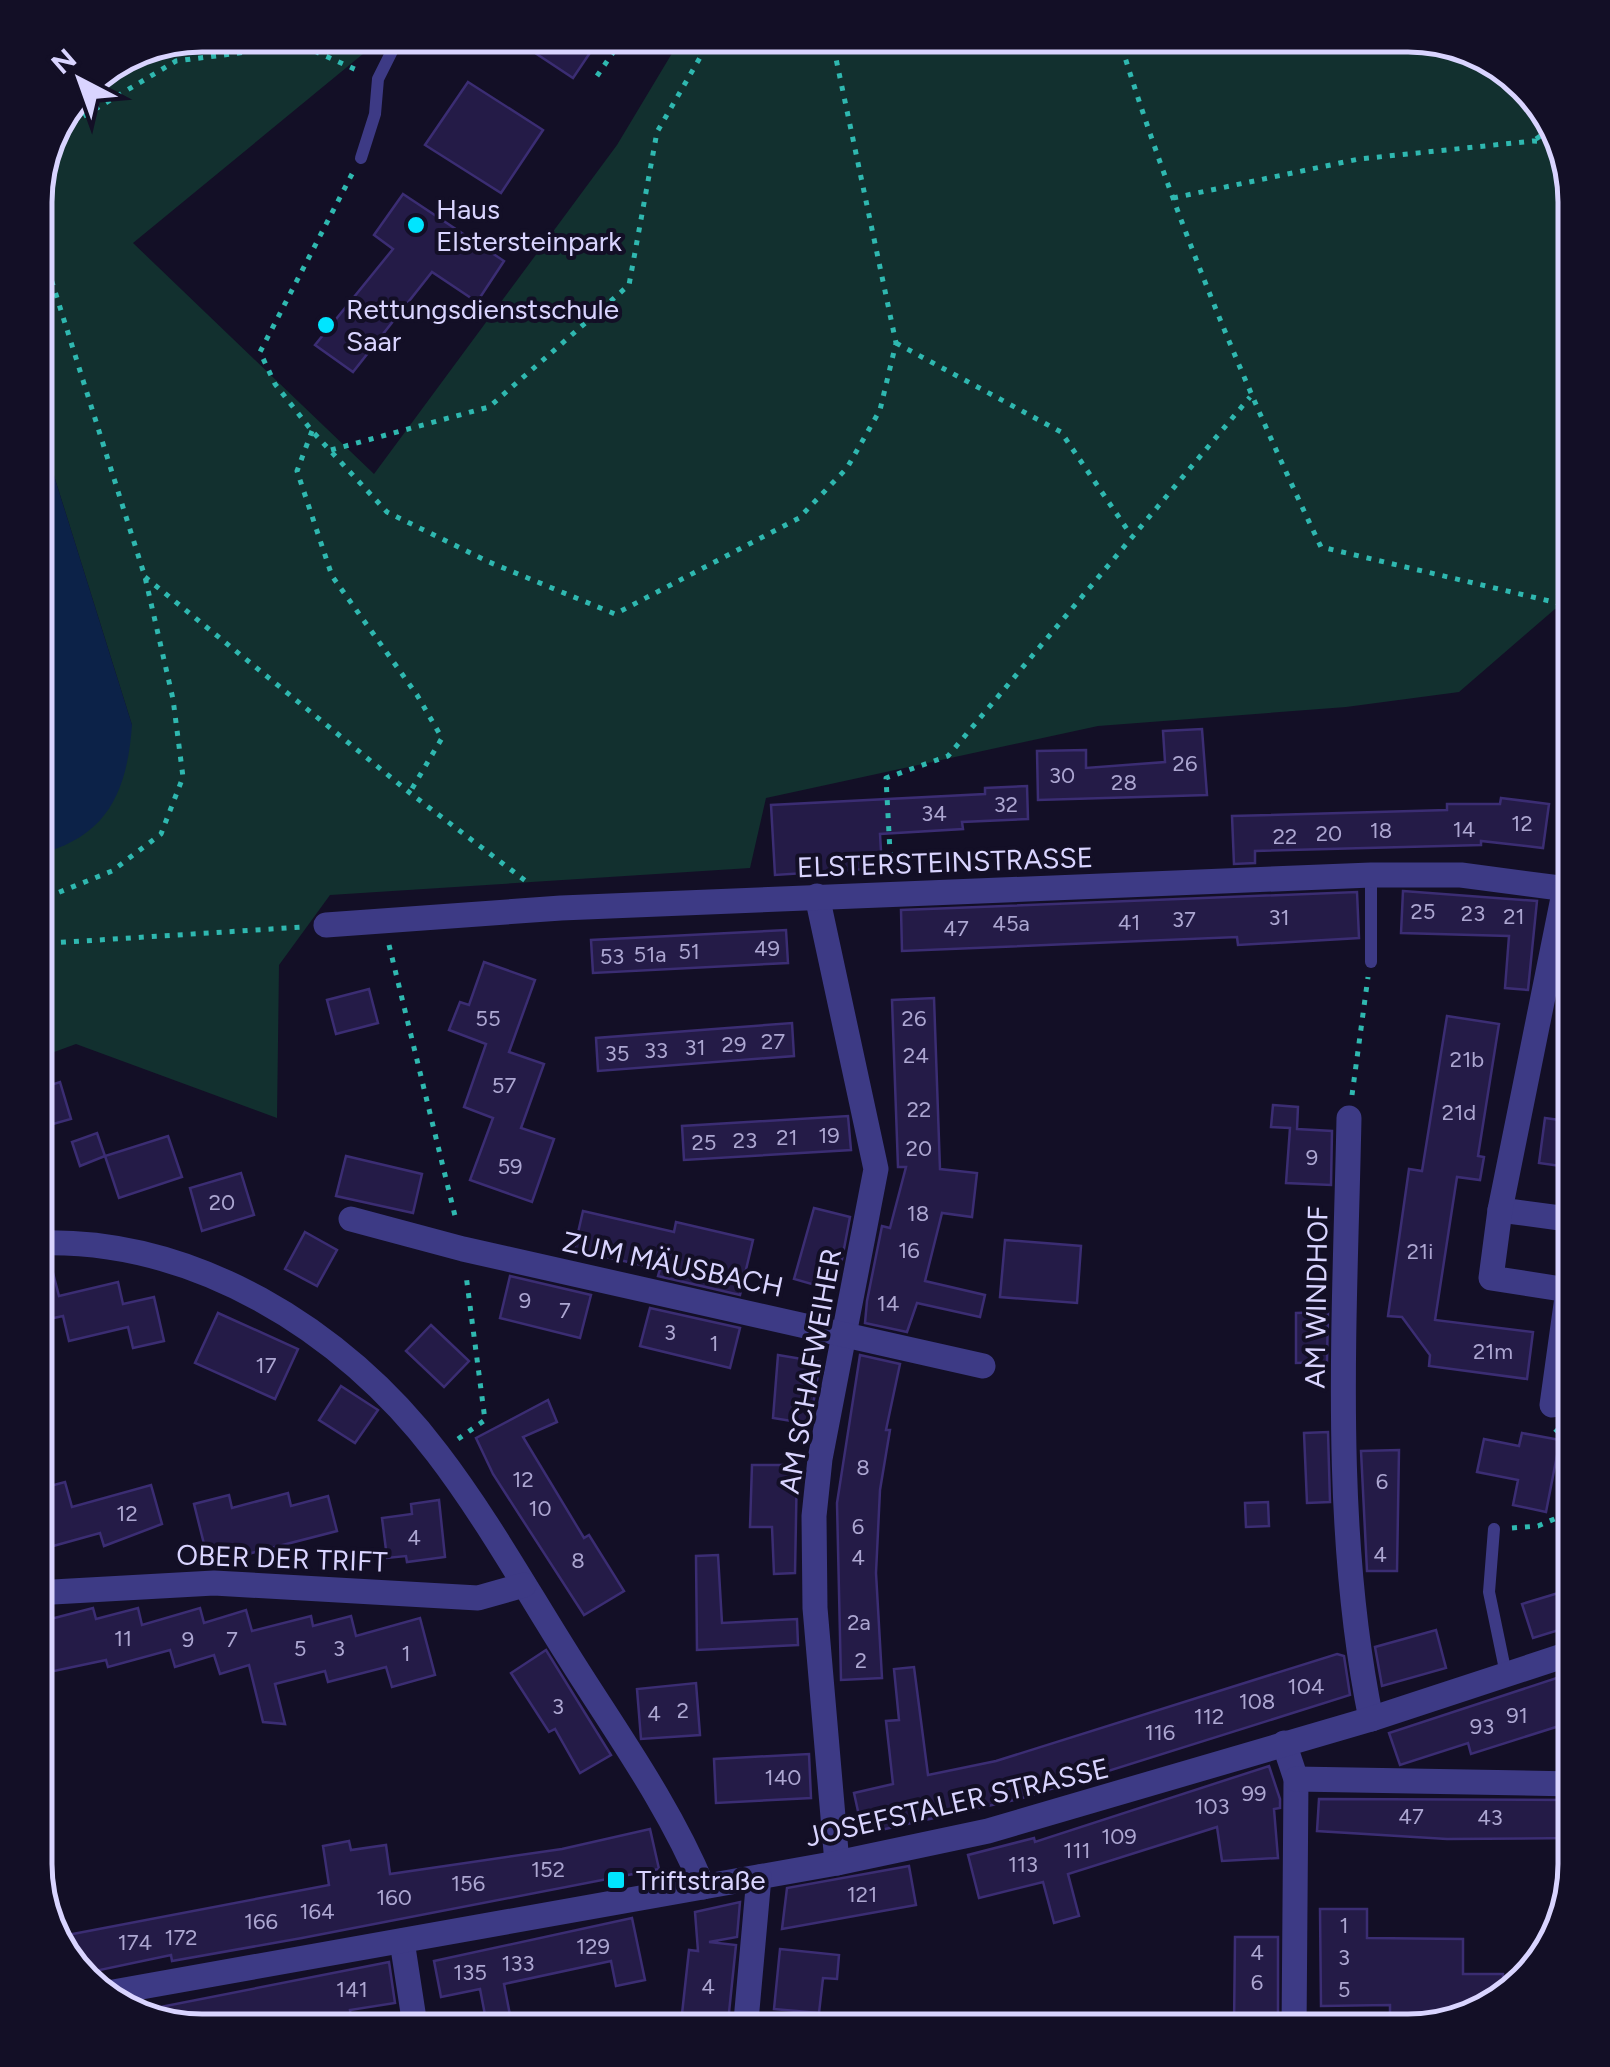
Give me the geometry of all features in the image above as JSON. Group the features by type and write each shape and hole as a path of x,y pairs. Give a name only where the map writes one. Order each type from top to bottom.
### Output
{"street":[{"name":"ELSTERSTEINSTRASSE","path":"326,925 561,908 1372,875 1461,875 1558,887"},
{"name":"AM SCHAFWEIHER","path":"817,896 876,1169 820,1459 814,1516 815,1608 837,1863"},
{"name":"ELSTERSTEINSTRASSE","path":"1558,944 1500,1210 1491,1278 1558,1288"},
{"name":"AM WINDHOF","path":"1349,1118 1345,1416 1356,1644 1371,1719"},
{"path":"1500,1210 1558,1218"},
{"name":"ZUM MÄUSBACH","path":"351,1220 463,1249 983,1366"},
{"path":"53,1242 83,1241 147,1252 219,1278 275,1308 350,1360 399,1407 438,1454 524,1586 675,1826 703,1886"},
{"path":"1552,1405 1558,1362"},
{"name":"OBER DER TRIFT","path":"53,1591 214,1582 478,1598 524,1586"},
{"name":"JOSEFSTALER STRASSE","path":"123,1990 837,1863 1094,1804 1558,1657"},
{"path":"1284,1743 1296,1780 1294,2014"},
{"path":"1296,1780 1558,1784"},
{"path":"747,2014 759,1877"},
{"path":"402,1941 413,2014"}],"lane":[{"path":"361,158 375,114 378,79 391,52"},
{"path":"1370,962 1372,875"},
{"path":"1494,1529 1489,1592 1506,1674"}],"path":[{"path":"78,119 176,61 251,52"},
{"path":"316,52 378,79"},
{"path":"597,76 613,52"},
{"path":"330,450 490,407 629,286 657,132 703,52"},
{"path":"361,158 260,352 276,384 312,432 387,512 489,562 614,614 799,518 847,468 880,410 896,344 835,53"},
{"path":"1124,53 1173,198 1250,397 1322,547 1558,602"},
{"path":"1534,141 1541,136"},
{"path":"1173,198 1360,159 1544,141"},
{"path":"53,282 146,577 173,700 183,777 161,834 112,871 53,895"},
{"path":"896,344 1060,432 1131,535"},
{"path":"892,894 886,778 948,756 1250,397"},
{"path":"312,432 297,472 332,576 417,695 442,738 410,793"},
{"path":"146,577 410,793 561,908"},
{"path":"381,923 400,977 463,1249 485,1420 438,1454"},
{"path":"53,943 326,925"},
{"path":"1349,1118 1370,962"},
{"path":"1494,1529 1538,1526 1558,1517"}],"green space":[{"path":"203,52 365,52 133,243 374,474 617,145 673,52 1417,53 1465,64 1499,84 1532,119 1546,145 1558,203 1558,609 1459,692 1346,707 1098,726 766,798 750,868 330,895 279,965 277,1118 76,1044 53,1052 53,846 132,725 53,473 55,174 72,130 130,130 130,72 145,64"}],"water":[{"path":"53,473 132,725 125,772 109,809 80,837 53,849"}],"building":[{"path":"534,52 590,52 573,78"},
{"path":"468,82 543,130 501,193 425,145"},
{"name":"Haus Elstersteinpark","path":"403,194 504,261 477,302 432,272 353,372 315,345 393,249 374,235"},
{"path":"1202,729 1207,795 1038,800 1037,751 1086,750 1086,768 1165,762 1163,731"},
{"path":"1027,786 1028,819 962,822 963,829 880,834 882,868 775,875 771,805 985,794 985,788"},
{"path":"1501,798 1549,804 1543,848 1481,841 1481,845 1255,851 1255,863 1234,864 1232,816 1447,810 1447,804 1500,804"},
{"path":"1403,891 1537,901 1528,990 1505,988 1509,936 1401,933"},
{"path":"1357,892 1359,938 1238,945 1237,937 902,951 901,910"},
{"path":"786,930 788,963 593,973 591,940"},
{"path":"484,962 535,980 509,1052 544,1064 521,1128 554,1139 532,1202 470,1180 493,1118 464,1107 486,1044 449,1030 460,1002 469,1005"},
{"path":"369,989 378,1023 336,1034 327,1000"},
{"path":"934,998 940,1169 977,1173 972,1217 942,1213 925,1281 985,1295 980,1317 917,1303 907,1332 865,1323 882,1226 890,1228 906,1167 898,1167 892,1000"},
{"path":"1447,1016 1499,1024 1478,1156 1484,1157 1480,1180 1457,1177 1435,1320 1533,1332 1527,1379 1429,1366 1430,1355 1402,1317 1388,1316 1409,1169 1422,1171"},
{"path":"792,1023 794,1056 598,1071 596,1038"},
{"path":"60,1082 71,1119 53,1124 53,1084"},
{"path":"1273,1105 1298,1107 1297,1129 1332,1131 1331,1185 1286,1183 1290,1128 1271,1127"},
{"path":"848,1116 851,1150 684,1160 682,1126"},
{"path":"1545,1118 1558,1120 1558,1166 1539,1163"},
{"path":"97,1133 105,1156 80,1166 72,1142"},
{"path":"168,1136 182,1177 119,1198 105,1156"},
{"path":"346,1156 422,1174 413,1213 336,1196"},
{"path":"241,1173 254,1215 202,1231 190,1188"},
{"path":"814,1208 850,1217 836,1291 794,1279"},
{"path":"583,1211 674,1232 676,1222 753,1240 740,1295 658,1276 660,1269 574,1250"},
{"path":"305,1232 337,1250 317,1286 285,1269"},
{"path":"1005,1240 1081,1246 1077,1303 1000,1297"},
{"path":"53,1273 59,1296 118,1282 123,1304 154,1297 164,1341 133,1348 128,1327 69,1341 63,1316 53,1318"},
{"path":"510,1276 591,1295 580,1338 500,1318"},
{"path":"650,1308 740,1328 730,1368 640,1346"},
{"path":"1328,1312 1327,1362 1296,1363 1296,1313"},
{"path":"218,1313 298,1349 275,1399 195,1363"},
{"path":"431,1325 469,1361 444,1387 406,1351"},
{"path":"778,1355 820,1362 810,1424 773,1418"},
{"path":"860,1355 900,1364 886,1430 890,1430 880,1490 876,1573 882,1678 841,1680 837,1503"},
{"path":"341,1386 378,1410 355,1443 319,1420"},
{"path":"548,1400 557,1422 523,1437 584,1538 589,1535 624,1591 584,1615 493,1474 476,1438"},
{"path":"1328,1432 1330,1502 1307,1503 1304,1433"},
{"path":"1522,1433 1558,1440 1546,1512 1513,1505 1518,1480 1477,1472 1484,1439 1519,1446"},
{"path":"1399,1450 1397,1571 1367,1571 1361,1451"},
{"path":"752,1465 797,1465 795,1573 774,1574 772,1527 750,1527"},
{"path":"65,1482 72,1507 151,1485 162,1524 104,1546 100,1533 53,1546 53,1485"},
{"path":"288,1493 291,1506 328,1496 337,1531 209,1564 194,1504 229,1495 232,1508"},
{"path":"439,1500 445,1557 407,1562 406,1556 387,1558 382,1518 412,1514 411,1504"},
{"path":"1268,1502 1269,1526 1246,1527 1245,1503"},
{"path":"718,1555 722,1623 797,1619 798,1645 697,1650 696,1556"},
{"path":"1558,1593 1558,1630 1533,1638 1522,1604"},
{"path":"93,1608 96,1619 138,1608 142,1625 200,1608 204,1623 246,1610 252,1631 311,1616 313,1626 351,1616 356,1636 420,1618 435,1675 392,1687 386,1667 328,1682 325,1671 275,1684 285,1724 263,1722 249,1665 220,1674 214,1655 175,1667 170,1650 108,1667 106,1660 53,1671 53,1618"},
{"path":"1436,1630 1446,1668 1382,1686 1375,1647"},
{"path":"546,1650 611,1755 580,1773 555,1729 549,1732 511,1673"},
{"path":"1337,1654 1344,1656 1350,1695 1019,1799 863,1834 854,1793 893,1784 886,1721 899,1720 894,1669 914,1667 928,1775 996,1761"},
{"path":"1558,1678 1558,1726 1471,1754 1468,1743 1400,1765 1389,1733"},
{"path":"696,1683 700,1735 641,1739 637,1689"},
{"path":"809,1754 811,1798 716,1803 714,1759"},
{"path":"1269,1766 1280,1799 1280,1808 1274,1809 1278,1858 1222,1861 1217,1827 1068,1874 1079,1916 1054,1923 1043,1882 979,1898 968,1855 1034,1838 1035,1842"},
{"path":"1319,1799 1558,1800 1558,1838 1447,1839 1317,1831"},
{"path":"650,1829 659,1869 302,1938 172,1961 171,1955 98,1971 71,1934 329,1885 323,1846 349,1841 351,1850 386,1845 390,1874 562,1849"},
{"path":"909,1866 916,1905 782,1929 787,1888"},
{"path":"740,1902 737,1937 709,1942 736,1945 729,2014 682,2014 689,1950 698,1951 695,1912"},
{"path":"1320,1909 1367,1909 1367,1938 1463,1939 1463,1974 1503,1974 1491,1989 1465,2003 1427,2013 1390,2014 1390,2005 1321,2006"},
{"path":"632,1918 645,1980 616,1986 611,1961 504,1984 510,2014 485,2014 480,1989 441,1997 434,1961"},
{"path":"1235,1937 1278,1937 1278,2014 1234,2014"},
{"path":"780,1949 839,1955 837,1979 823,1978 819,2013 774,2009"},
{"path":"389,1962 395,2003 350,2010 351,2014 203,2014 159,2007"}],"place":[{"name":"Haus Elstersteinpark","path":"416,225"},
{"name":"Rettungsdienstschule Saar","path":"326,325"},
{"name":"Triftstraße","path":"616,1880"}]}
